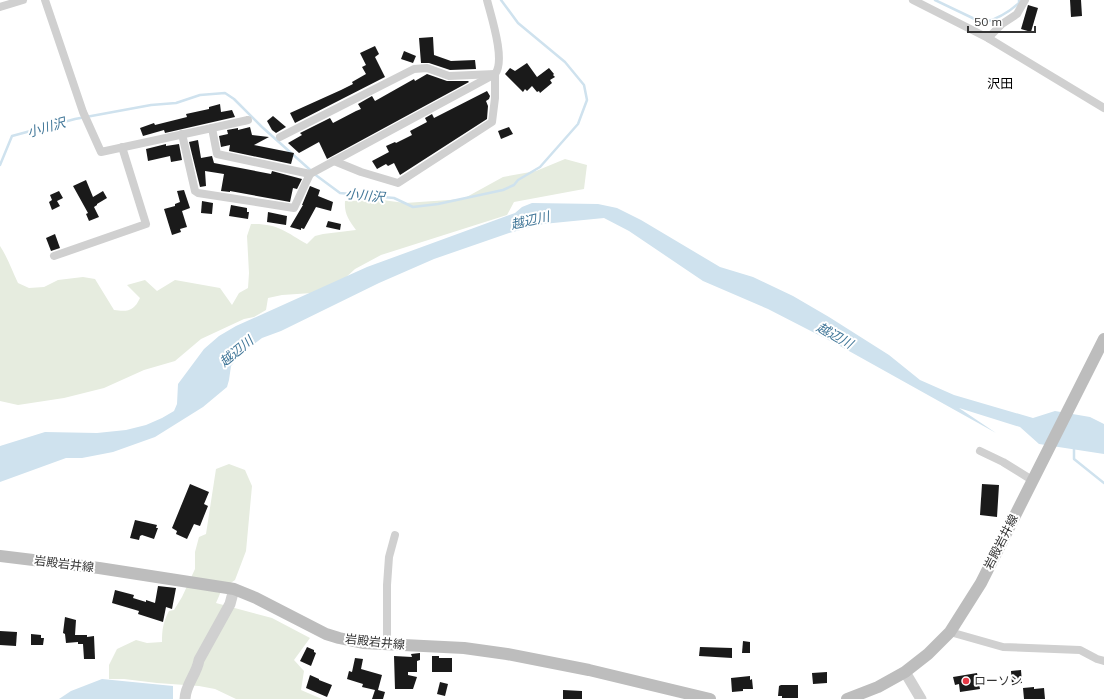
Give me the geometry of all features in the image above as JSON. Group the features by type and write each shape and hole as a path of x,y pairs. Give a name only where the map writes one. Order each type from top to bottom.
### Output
{"main road":[{"name":"岩殿岩井線","path":"847,699 878,687 905,672 928,654 950,632 981,582 1104,338"},
{"name":"岩殿岩井線","path":"0,556 99,568 234,589 256,598 326,634 339,638 363,643 464,648 507,654 589,670 710,699"}],"street":[{"path":"0,7 23,0"},
{"path":"45,0 83,112 101,152 248,120 244,121"},
{"path":"182,134 195,191 294,208 310,174 498,71 499,63 497,39 487,0"},
{"path":"914,0 988,38 1104,108"},
{"path":"988,38 1002,24 1017,14 1025,0"},
{"path":"280,137 414,69 427,68 449,76 495,74"},
{"path":"334,161 361,172 398,183 492,122 495,98 495,74"},
{"path":"212,128 218,154 310,174"},
{"path":"54,256 146,224 122,147"},
{"path":"980,452 1003,462 1032,480"},
{"path":"387,645 387,585 389,557 395,535"},
{"path":"186,699 188,685 230,604 234,589"},
{"path":"950,632 1003,647 1080,650 1104,661"},
{"path":"905,672 921,699"}],"shaded area":[{"path":"565,159 587,165 584,189 514,202 507,215 381,255 355,269 343,280 312,293 282,295 268,298 266,310 254,317 244,319 201,339 175,361 144,370 104,388 64,398 18,405 0,401 0,246 18,283 29,288 44,287 58,280 83,277 95,279 114,310 127,311 133,308 140,298 127,285 145,280 157,291 175,280 220,288 232,305 239,293 248,288 249,273 247,236 251,224 268,225 281,229 307,244 315,236 356,230 346,213 345,201 382,200 405,203 463,199 503,177 536,171"},
{"path":"229,464 245,470 252,486 246,551 235,580 222,589 216,603 272,618 310,638 294,660 304,671 301,690 322,699 236,699 215,689 199,686 109,679 109,665 117,649 136,640 147,643 162,642 165,619 169,611 174,610 182,597 195,569 195,552 199,537 206,534 216,469"}],"water":[{"name":"越辺川","path":"532,203 598,204 617,208 641,220 720,267 753,277 793,296 889,355 920,380 954,395 1033,418 1055,411 1090,417 1104,424 1104,454 1039,444 1020,427 959,408 996,433 840,346 768,309 703,281 629,231 604,218 543,224 509,233 434,259 379,283 281,331 262,338 242,353 231,366 227,387 203,407 155,437 113,452 82,458 66,458 0,482 0,446 45,432 97,433 126,430 146,425 162,418 174,411 177,404 178,384 204,349 219,336 236,326 367,267 515,213 522,207"},
{"path":"102,679 173,686 173,699 59,699 71,691"}],"building":[{"path":"1070,0 1081,0 1082,16 1071,17"},
{"path":"1028,5 1038,8 1031,32 1021,29"},
{"path":"433,37 434,55 451,61 475,60 476,69 450,70 429,63 421,63 419,38"},
{"path":"375,46 379,54 375,57 385,77 295,123 290,113 353,84 352,82 366,74 362,67 366,65 360,53"},
{"path":"404,51 416,56 413,63 401,59"},
{"path":"527,63 537,77 549,68 554,74 553,75 555,77 550,80 552,83 540,93 539,91 537,92 532,86 527,91 525,89 523,92 505,74 510,68 515,71"},
{"path":"427,74 447,81 469,82 327,159 319,142 299,153 288,143 302,135 300,133 330,118 333,123 361,109 358,104 372,96 375,101 414,79 415,81"},
{"path":"487,91 490,96 486,101 488,106 487,119 400,175 394,163 388,166 386,164 377,169 372,161 389,152 386,146 412,135 410,131 427,122 425,118 432,114 434,118"},
{"path":"220,104 221,112 232,110 235,117 165,133 164,130 143,136 140,128 154,123 155,125 187,117 186,114 209,109 209,107"},
{"path":"273,116 286,127 276,133 272,130 267,121"},
{"path":"250,127 252,135 269,137 254,145 294,153 291,164 229,151 230,145 221,147 219,136 228,134 227,130 238,128 238,130"},
{"path":"509,127 513,134 501,139 498,131"},
{"path":"198,140 201,158 212,156 214,163 271,174 272,171 302,179 297,189 293,188 290,202 230,191 221,191 224,174 205,171 206,186 200,187 189,142"},
{"path":"166,144 166,146 179,144 182,160 171,162 170,156 148,161 146,149"},
{"path":"86,180 93,197 103,191 107,198 94,207 99,217 89,221 86,214 88,213 73,186"},
{"path":"310,186 320,190 318,196 333,202 331,211 316,207 304,229 301,228 301,230 290,227 303,205"},
{"path":"184,190 190,208 182,211 187,227 180,229 181,232 172,235 164,209 175,206 175,204 180,202 177,191"},
{"path":"59,191 63,198 57,201 60,206 52,210 49,202 52,200 50,195"},
{"path":"202,201 213,203 212,214 201,213"},
{"path":"231,205 247,208 247,212 249,212 248,219 229,216"},
{"path":"268,212 287,216 286,225 267,222"},
{"path":"328,221 341,224 340,230 326,227"},
{"path":"55,234 60,248 51,251 46,238"},
{"path":"190,484 209,492 204,504 208,506 200,526 194,524 187,539 176,534 177,531 172,528"},
{"path":"982,484 999,485 997,517 980,515"},
{"path":"135,520 157,525 156,528 158,528 154,539 142,535 140,536 139,540 130,538"},
{"path":"158,586 176,588 172,609 166,607 163,622 138,614 139,611 112,603 115,590 134,595 133,598 155,603"},
{"path":"65,617 76,620 75,635 87,635 87,637 94,636 95,659 84,659 83,644 78,644 78,642 66,643 65,634 63,633"},
{"path":"0,631 17,632 16,646 0,645"},
{"path":"31,634 41,635 41,638 44,638 43,645 31,645"},
{"path":"743,641 750,642 750,653 742,653"},
{"path":"307,647 314,650 316,653 311,666 300,661"},
{"path":"700,647 732,648 732,658 699,656"},
{"path":"420,653 420,660 417,661 417,672 408,672 408,675 417,677 413,689 395,689 394,656 412,657 411,654"},
{"path":"432,656 439,656 439,658 452,658 452,672 432,672"},
{"path":"355,658 363,659 361,669 382,675 378,690 385,692 383,699 372,699 375,690 362,687 363,684 347,679 349,671 352,672"},
{"path":"1021,670 1022,683 1012,684 1011,671"},
{"path":"827,672 827,683 813,684 812,673"},
{"name":"ローソン","path":"977,673 980,689 960,692 959,684 955,685 953,677"},
{"path":"310,675 332,685 327,697 306,688"},
{"path":"750,676 750,680 752,679 753,689 743,689 743,691 732,692 731,678"},
{"path":"440,682 448,684 445,696 437,694"},
{"path":"798,685 798,698 782,698 782,696 778,696 779,686"},
{"path":"1034,687 1034,689 1044,688 1045,699 1024,699 1023,688"},
{"path":"563,690 582,691 582,699 563,699"}],"waterway":[{"name":"小川沢","path":"0,165 12,136 75,119 151,105 176,103 200,95 225,93 234,99 262,127 317,176 340,193 394,198 413,207 438,204 503,190 514,185 518,180 540,167 578,124 587,100 584,85 565,62 518,23 501,0"},
{"name":"小川沢","path":"935,0 983,23 998,18 1011,10 1019,3 1019,0"},
{"path":"1074,446 1074,459 1104,483"}],"place":[{"name":"ローソン","path":"966,681"}],"district":[{"name":"沢田","path":"1000,83"}]}
